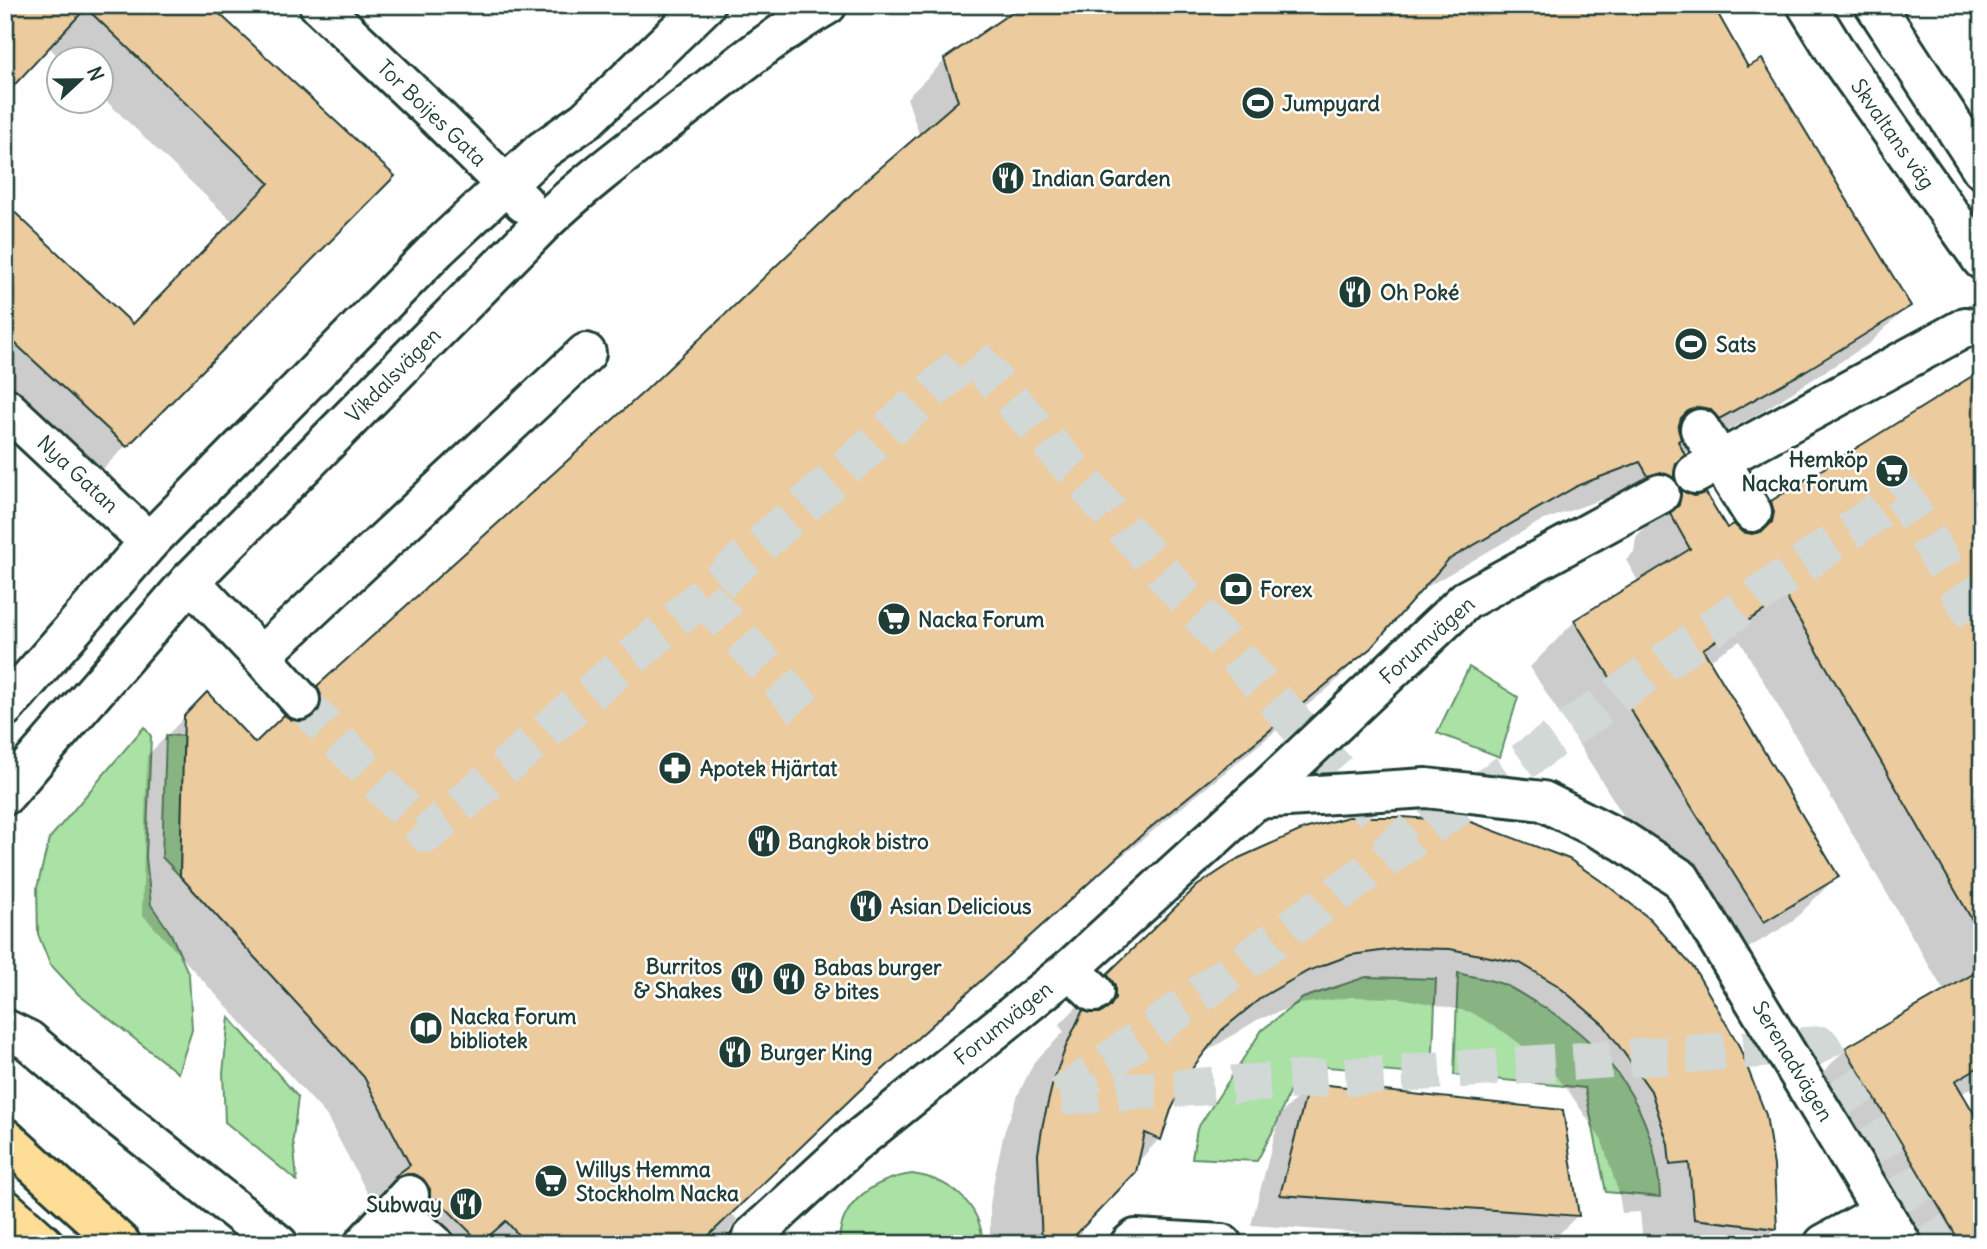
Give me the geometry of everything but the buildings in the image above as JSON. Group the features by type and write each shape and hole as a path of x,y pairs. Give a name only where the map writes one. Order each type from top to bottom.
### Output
{"main road":[{"path":"5,1138 121,1244"},
{"path":"5,1209 44,1244"}],"street":[{"name":"Tor Boijes Gata","path":"319,5 506,183 543,223"},
{"path":"5,707 149,542 437,248 543,150 586,120 705,5"},
{"name":"Vikdalsvägen","path":"5,795 190,581 543,223 580,188 729,72 800,20 827,5"},
{"name":"Skvaltans väg","path":"1807,5 1839,57 1982,260"},
{"path":"1875,5 1982,169"},
{"path":"1752,512 1704,454 1966,327"},
{"path":"261,656 586,353"},
{"name":"Nya Gatan","path":"5,407 149,542"},
{"name":"Forumvägen","path":"750,1244 753,1236 837,1158 1082,980 1256,799 1381,660 1466,600 1660,494"},
{"path":"190,581 300,700"},
{"name":"Serenadvägen","path":"1256,799 1426,788 1543,801 1623,841 1681,879 1893,1228"},
{"path":"5,1029 28,1040 104,1105 278,1244"},
{"path":"364,1244 402,1202 434,1244"},
{"path":"1824,1244 1893,1228"},
{"path":"1130,1244 1136,1239 1222,1244"}],"green space":[{"path":"1469,667 1518,697 1500,757 1437,733"},
{"path":"144,727 151,736 146,857 151,905 171,934 189,975 192,1030 178,1073 79,995 50,964 38,934 37,888 49,839"},
{"path":"166,735 184,736 180,876 162,857"},
{"path":"1458,973 1505,985 1560,1018 1605,1058 1638,1108 1649,1135 1657,1165 1660,1197 1606,1192 1585,1088 1454,1075"},
{"path":"1366,977 1436,979 1432,1075 1300,1065 1276,1125 1257,1161 1192,1158 1197,1129 1262,1030 1303,998"},
{"path":"229,1017 298,1097 293,1139 297,1181 225,1122 223,1073"},
{"path":"912,1174 939,1181 961,1196 976,1217 983,1244 839,1244 845,1216 862,1195 885,1181"}],"tunnel":[{"path":"300,700 427,834 703,596 972,355 1403,846"},
{"path":"1061,1096 1403,846 1902,494 1982,630"},
{"path":"703,596 810,716"},
{"path":"1061,1096 1821,1045 1937,1244"}],"place":[{"name":"Jumpyard","path":"1258,103"},
{"name":"Indian Garden","path":"1008,178"},
{"name":"Oh Poké","path":"1355,292"},
{"name":"Sats","path":"1691,344"},
{"name":"Hemköp Nacka Forum","path":"1892,471"},
{"name":"Forex","path":"1236,589"},
{"name":"Nacka Forum","path":"894,619"},
{"name":"Apotek Hjärtat","path":"675,768"},
{"name":"Bangkok bistro","path":"764,841"},
{"name":"Asian Delicious","path":"866,906"},
{"name":"Burritos & Shakes","path":"747,978"},
{"name":"Babas burger & bites","path":"789,979"},
{"name":"Nacka Forum bibliotek","path":"426,1028"},
{"name":"Burger King","path":"735,1052"},
{"name":"Willys Hemma Stockholm Nacka","path":"551,1181"},
{"name":"Subway","path":"466,1204"}]}
